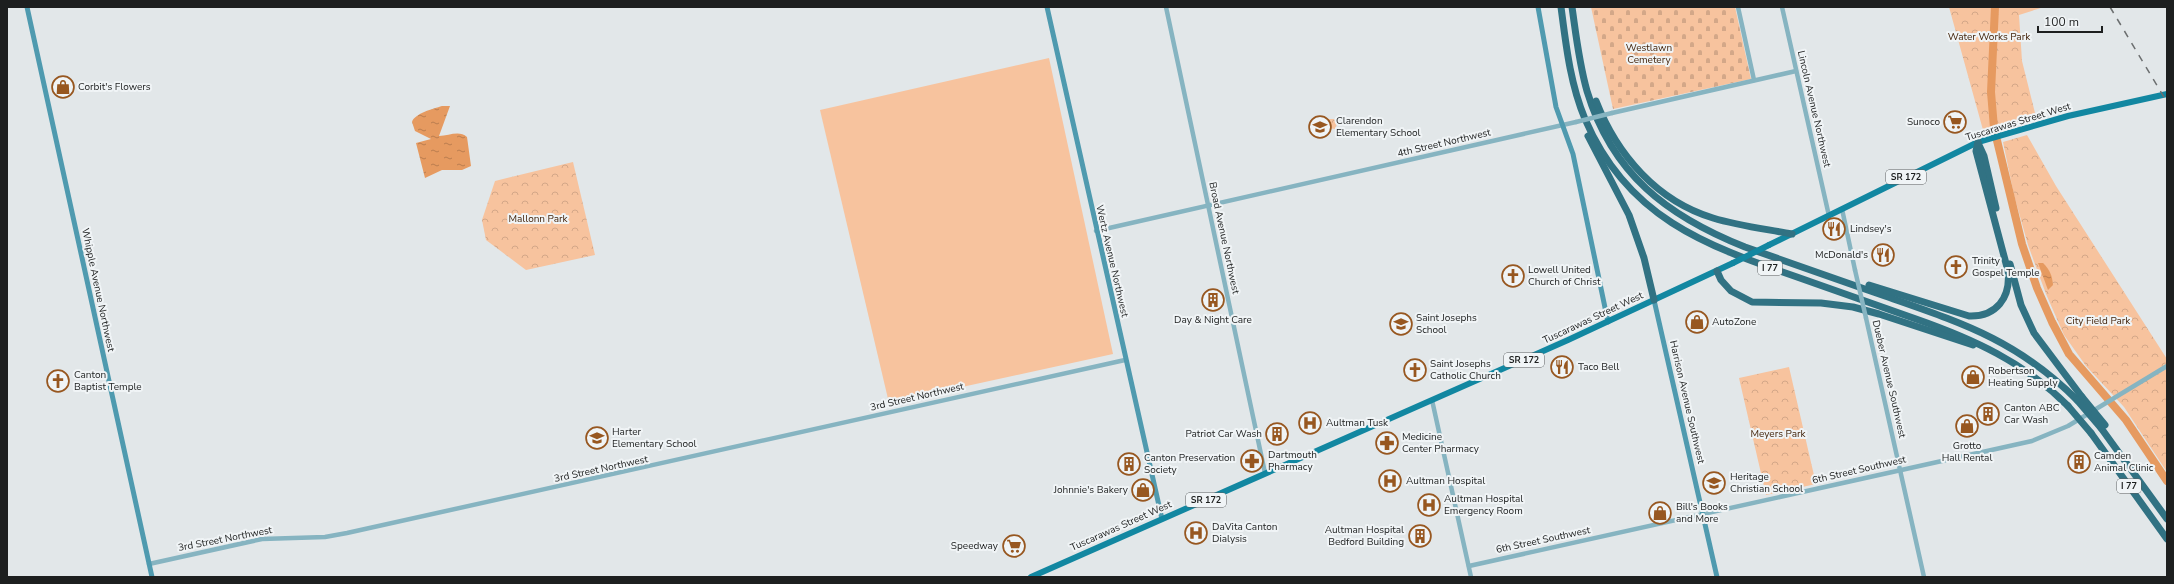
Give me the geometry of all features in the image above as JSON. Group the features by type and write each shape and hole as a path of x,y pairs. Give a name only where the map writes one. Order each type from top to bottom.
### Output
{"highway":[{"name":"I 77","path":"1560,7 1564,36 1577,94 1596,141 1626,184 1664,218 1689,234 1729,253 1940,328 1990,348 2030,373 2068,406 2091,434 2167,539"},
{"name":"I 77","path":"1572,7 1583,74 1595,112 1609,141 1632,174 1658,199 1677,214 1709,232 1962,324 1992,337 2038,365 2079,398 2103,427 2167,519"},
{"path":"1564,36 1562,52 1575,103 1600,161 1629,215 1644,258 1654,300"},
{"path":"1583,74 1614,140 1638,170 1660,191 1686,207 1714,218 1792,234"},
{"path":"1816,272 1866,285 1963,315 1980,316 1997,308 2006,294 2009,279 1976,151 1978,142"},
{"path":"1978,142 1984,156 2024,313 2040,342 2079,398"},
{"path":"1717,271 1721,280 1730,291 1752,302 1821,303 1853,307 1967,343 1990,348"}],"main road":[{"name":"Whipple Avenue Northwest","path":"26,7 152,577"},
{"name":"Wertz Avenue Northwest","path":"1047,7 1096,231 1162,519"},
{"path":"1538,7 1554,96 1573,154 1608,322"},
{"name":"Tuscarawas Street West","path":"1031,577 1042,575 1162,519 1608,322 1717,271 1978,142 2068,116 2167,94"},
{"name":"Harrison Avenue Southwest","path":"1654,300 1717,577"}],"street":[{"name":"Broad Avenue Northwest","path":"1166,7 1265,473"},
{"path":"1738,7 1754,80"},
{"name":"Lincoln Avenue Northwest","path":"1782,7 1829,216"},
{"name":"4th Street Northwest","path":"1096,231 1796,71"},
{"name":"Dueber Avenue Southwest","path":"1842,209 1924,577"},
{"name":"3rd Street Northwest","path":"149,564 262,539 325,536 347,533 1125,360"},
{"name":"6th Street Southwest","path":"1469,566 2044,438 2102,406 2167,366"},
{"path":"1432,400 1471,577"}],"green space":[{"name":"Westlawn Cemetery","path":"1591,7 1735,7 1751,79 1613,109"},
{"name":"Water Works Park","path":"1949,7 2044,7 2019,15 2022,61 2036,117 1987,131 1983,130"},
{"path":"1049,58 1113,354 889,403 820,110"},
{"path":"1326,119 1334,119 1337,124 1335,129 1321,127 1320,124"},
{"name":"City Field Park","path":"2027,135 2056,186 2167,359 2167,472 2124,407 2086,366 2064,335 2046,294 2028,245 2014,195 2003,142"},
{"name":"Mallonn Park","path":"573,162 595,255 526,270 486,240 482,220 495,181"},
{"name":"Meyers Park","path":"1789,367 1816,484 1766,495 1739,378"}],"water":[{"path":"442,106 450,106 439,136 461,134 467,137 471,166 462,170 442,170 425,178 416,143 431,139 415,131 412,122 420,114"},
{"path":"2038,263 2043,263 2051,275 2053,285 2048,290"}],"waterway":[{"path":"1995,7 1991,92 1994,128 2022,244 2037,288 2052,322 2069,354 2126,420 2167,481"}],"railway":[{"path":"2110,7 2167,102"}],"place":[{"name":"Corbit's Flowers","path":"63,87"},
{"name":"Sunoco","path":"1955,122"},
{"name":"Clarendon Elementary School","path":"1320,127"},
{"name":"Lindsey's","path":"1834,229"},
{"name":"McDonald's","path":"1883,255"},
{"name":"Trinity Gospel Temple","path":"1956,267"},
{"name":"Lowell United Church of Christ","path":"1513,276"},
{"name":"Day & Night Care","path":"1213,300"},
{"name":"AutoZone","path":"1697,322"},
{"name":"Saint Josephs School","path":"1401,324"},
{"name":"Taco Bell","path":"1562,367"},
{"name":"Saint Josephs Catholic Church","path":"1415,370"},
{"name":"Robertson Heating Supply","path":"1973,377"},
{"name":"Canton Baptist Temple","path":"58,381"},
{"name":"Canton ABC Car Wash","path":"1988,414"},
{"name":"Aultman Tusk","path":"1310,423"},
{"name":"Grotto Hall Rental","path":"1967,426"},
{"name":"Patriot Car Wash","path":"1277,434"},
{"name":"Harter Elementary School","path":"597,438"},
{"name":"Medicine Center Pharmacy","path":"1387,443"},
{"name":"Dartmouth Pharmacy","path":"1252,461"},
{"name":"Camden Animal Clinic","path":"2079,462"},
{"name":"Canton Preservation Society","path":"1129,464"},
{"name":"Aultman Hospital","path":"1390,481"},
{"name":"Heritage Christian School","path":"1714,483"},
{"name":"Johnnie's Bakery","path":"1143,490"},
{"name":"Aultman Hospital Emergency Room","path":"1429,505"},
{"name":"Bill's Books and More","path":"1660,513"},
{"name":"DaVita Canton Dialysis","path":"1196,533"},
{"name":"Aultman Hospital Bedford Building","path":"1420,536"},
{"name":"Speedway","path":"1014,546"}]}
